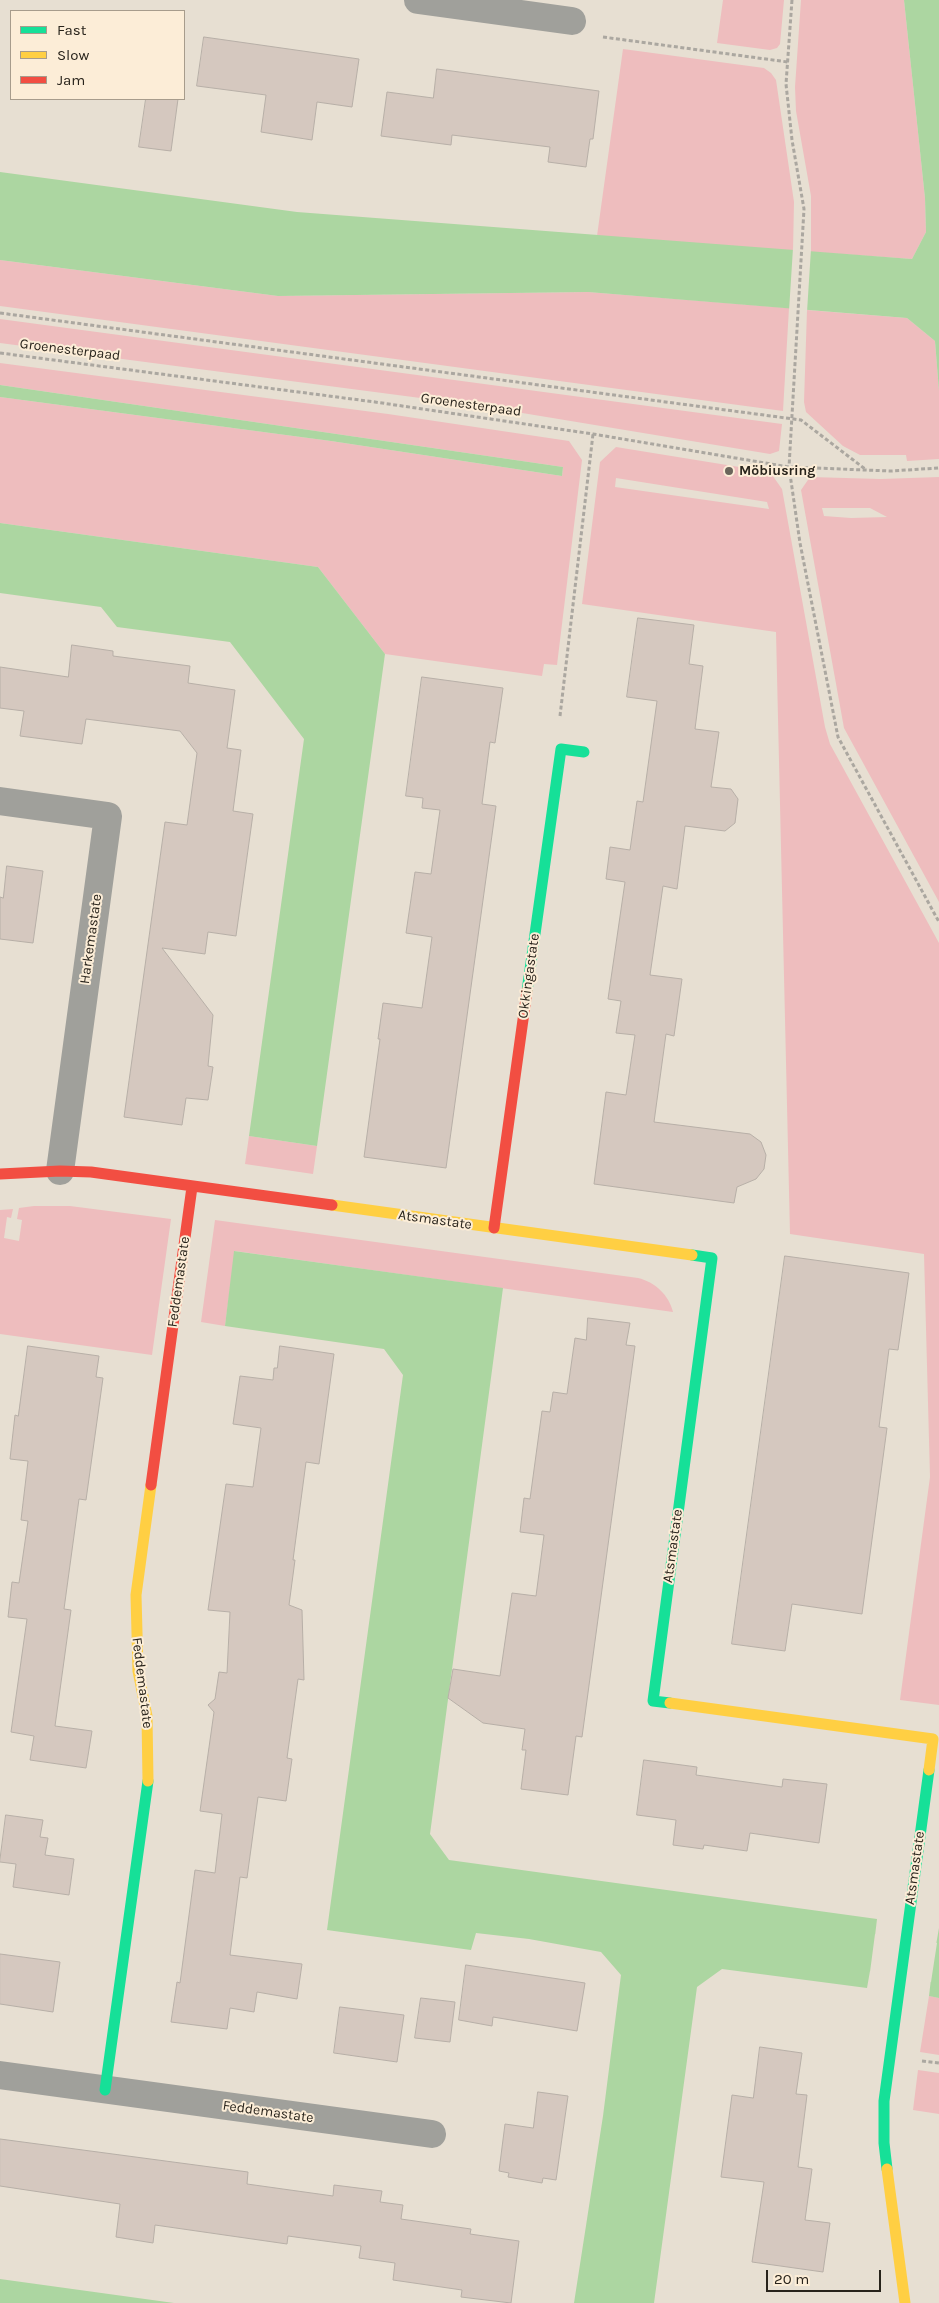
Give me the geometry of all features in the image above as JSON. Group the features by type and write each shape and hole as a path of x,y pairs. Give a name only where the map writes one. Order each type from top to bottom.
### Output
{"street":[{"path":"418,0 459,3 572,21"},
{"path":"560,749 584,752"},
{"name":"Okkingastate","path":"494,1228 560,749"},
{"name":"Harkemastate","path":"0,801 108,816 60,1171"},
{"name":"Atsmastate","path":"0,1174 60,1171 91,1172 712,1258 653,1702 933,1739 884,2102 884,2142 905,2303"},
{"name":"Feddemastate","path":"105,2090 148,1780 147,1716 138,1671 136,1645 136,1595 192,1187"},
{"name":"Feddemastate","path":"0,2076 432,2134"}],"path":[{"path":"792,0 786,84 788,110 804,209 789,467 800,543 838,737 939,922"},
{"path":"572,21 594,35 788,62"},
{"path":"0,313 801,420 865,469"},
{"name":"Groenesterpaad","path":"0,353 365,401 593,434 789,467 911,471 939,468"},
{"path":"560,749 560,708 593,434"}],"shaded area":[{"path":"723,0 784,0 780,44 777,48 770,50 717,43"},
{"path":"801,0 904,0 925,198 926,232 912,259 811,252 811,196 796,111 795,87"},
{"path":"904,0 939,0 939,391 935,341 907,318 588,292 278,296 0,260 0,172 297,212 912,259 926,232 925,198"},
{"path":"623,49 764,68 771,73 776,80 794,202 793,251 597,236"},
{"path":"0,260 278,296 588,292 789,308 783,411 0,306"},
{"path":"807,310 907,318 935,341 939,391 939,459 907,461 906,455 860,455 843,446 806,412 804,402"},
{"path":"0,319 782,424 779,451 770,454 474,405 0,343"},
{"path":"0,363 388,414 569,441 582,460 557,665 544,664 542,676 385,654 318,567 0,523 0,397 331,441 562,476 563,467 0,385"},
{"path":"0,385 563,467 562,476 331,441 0,397"},
{"path":"616,447 770,472 782,489 825,727 830,744 939,943 939,1705 900,1700 930,1477 924,1254 790,1234 776,632 582,604 600,462","holes":["616,478 767,502 769,509 615,487"]},
{"path":"810,477 881,479 939,477 939,902 844,728 801,490","holes":["822,508 870,508 887,517 851,518 824,516"]},
{"path":"0,523 318,567 385,654 317,1146 249,1136 304,739 230,642 117,627 101,607 0,593"},
{"path":"249,1136 317,1146 313,1174 245,1164"},
{"path":"70,1206 171,1219 152,1355 0,1334 0,1210 13,1209 11,1218 7,1217 4,1238 19,1241 22,1220 17,1219 19,1208"},
{"path":"215,1220 638,1278 660,1290 668,1300 673,1312 235,1251 225,1326 201,1322"},
{"path":"234,1251 503,1288 430,1834 449,1860 877,1919 875,1936 936,1945 939,1928 939,1998 929,1996 931,1979 870,1971 867,1988 722,1969 697,1987 654,2303 574,2303 603,2116 621,1975 601,1952 529,1939 476,1933 471,1950 327,1930 403,1375 384,1349 225,1326"},
{"path":"929,1996 939,1998 939,2055 920,2052"},
{"path":"918,2070 939,2073 939,2114 913,2110"},
{"path":"0,2279 174,2303 0,2303"}],"pier":[{"path":"793,248 811,249 807,312 789,311"},
{"path":"875,1934 937,1943 931,1982 870,1972"}],"building":[{"path":"204,37 359,59 352,107 317,102 312,140 261,132 266,95 197,86"},
{"path":"437,69 599,91 593,139 590,139 586,167 548,162 550,147 452,135 451,145 381,136 387,92 433,98"},
{"path":"146,100 178,100 171,151 139,147"},
{"path":"638,618 694,625 689,664 703,666 695,729 719,732 711,787 731,789 738,799 735,823 725,831 685,826 677,889 663,886 650,975 682,979 674,1036 666,1034 654,1122 750,1134 761,1142 766,1155 764,1169 756,1179 737,1187 734,1203 594,1184 606,1092 626,1095 635,1035 616,1033 621,1001 608,999 625,882 606,879 610,847 630,850 637,801 643,802 657,701 627,697"},
{"path":"72,645 113,651 113,656 190,666 188,683 235,690 227,748 241,750 233,811 253,814 236,936 208,932 205,954 162,948 213,1015 208,1066 213,1067 208,1100 186,1098 182,1125 124,1117 165,822 187,825 197,753 180,731 86,719 82,744 20,736 24,711 0,708 0,667 68,677"},
{"path":"422,677 503,688 495,743 490,742 482,804 496,806 446,1168 364,1157 383,1003 422,1008 432,937 406,933 415,872 431,874 440,810 422,808 423,798 406,796"},
{"path":"7,866 43,871 33,943 0,939 0,897 3,898"},
{"path":"785,1256 909,1273 898,1350 889,1349 879,1427 887,1428 862,1614 792,1604 785,1651 732,1644"},
{"path":"588,1318 630,1323 626,1345 635,1346 582,1737 576,1736 568,1795 521,1789 526,1750 522,1750 525,1729 483,1723 448,1698 453,1669 500,1676 512,1593 536,1596 544,1535 520,1532 524,1498 530,1499 542,1411 550,1412 553,1392 567,1394 575,1338 586,1340"},
{"path":"28,1346 99,1356 96,1377 103,1378 86,1500 79,1499 64,1609 71,1610 55,1726 92,1731 86,1768 30,1760 34,1736 11,1732 27,1619 8,1617 12,1582 19,1583 28,1521 21,1520 28,1461 10,1459 15,1415 18,1416"},
{"path":"280,1346 334,1354 319,1464 306,1462 293,1560 295,1560 289,1605 302,1610 304,1680 298,1679 287,1758 292,1759 286,1801 258,1797 247,1878 240,1877 230,1955 302,1964 297,1999 257,1992 254,2012 230,2008 227,2029 171,2022 177,1982 180,1983 195,1870 215,1873 222,1814 200,1811 214,1712 208,1705 215,1699 219,1672 227,1673 230,1612 208,1610 226,1484 253,1487 261,1428 233,1424 240,1376 273,1380"},
{"path":"644,1760 697,1767 696,1775 782,1787 783,1779 827,1784 819,1843 750,1833 747,1851 704,1845 703,1849 673,1845 676,1820 637,1815"},
{"path":"6,1815 43,1820 40,1837 48,1838 45,1855 74,1859 69,1895 13,1887 16,1864 0,1862"},
{"path":"0,1954 60,1962 53,2012 0,2004"},
{"path":"466,1965 585,1983 577,2031 493,2017 492,2026 459,2020"},
{"path":"421,1998 455,2002 450,2042 415,2038"},
{"path":"340,2007 404,2015 397,2062 334,2053"},
{"path":"760,2047 802,2053 796,2094 807,2095 798,2167 812,2169 805,2220 830,2223 823,2272 752,2262 764,2182 721,2177 732,2095 753,2098"},
{"path":"538,2092 568,2096 556,2180 543,2178 542,2183 508,2177 509,2173 499,2171 505,2124 533,2128"},
{"path":"0,2139 248,2172 247,2184 333,2196 334,2185 382,2191 380,2202 403,2205 401,2219 471,2229 470,2234 519,2241 511,2303 461,2297 462,2290 393,2280 395,2263 359,2258 361,2246 288,2236 287,2244 155,2225 153,2243 116,2237 120,2204 0,2186"}],"traffic: fast":[{"path":"527,991 561,749 584,752"},
{"path":"670,1703 653,1701 712,1258 692,1255"},
{"path":"887,2169 884,2143 884,2101 929,1770"},
{"path":"105,2090 148,1781"}],"traffic: slow":[{"path":"332,1205 692,1255"},
{"path":"148,1781 147,1716 138,1671 136,1595 151,1485"},
{"path":"670,1703 933,1739 929,1770"},
{"path":"887,2169 905,2303"}],"traffic: jam":[{"path":"494,1228 527,991"},
{"path":"0,1174 60,1171 91,1172 332,1205"},
{"path":"151,1485 192,1187"}],"place":[{"name":"Möbiusring","path":"729,471"}]}
